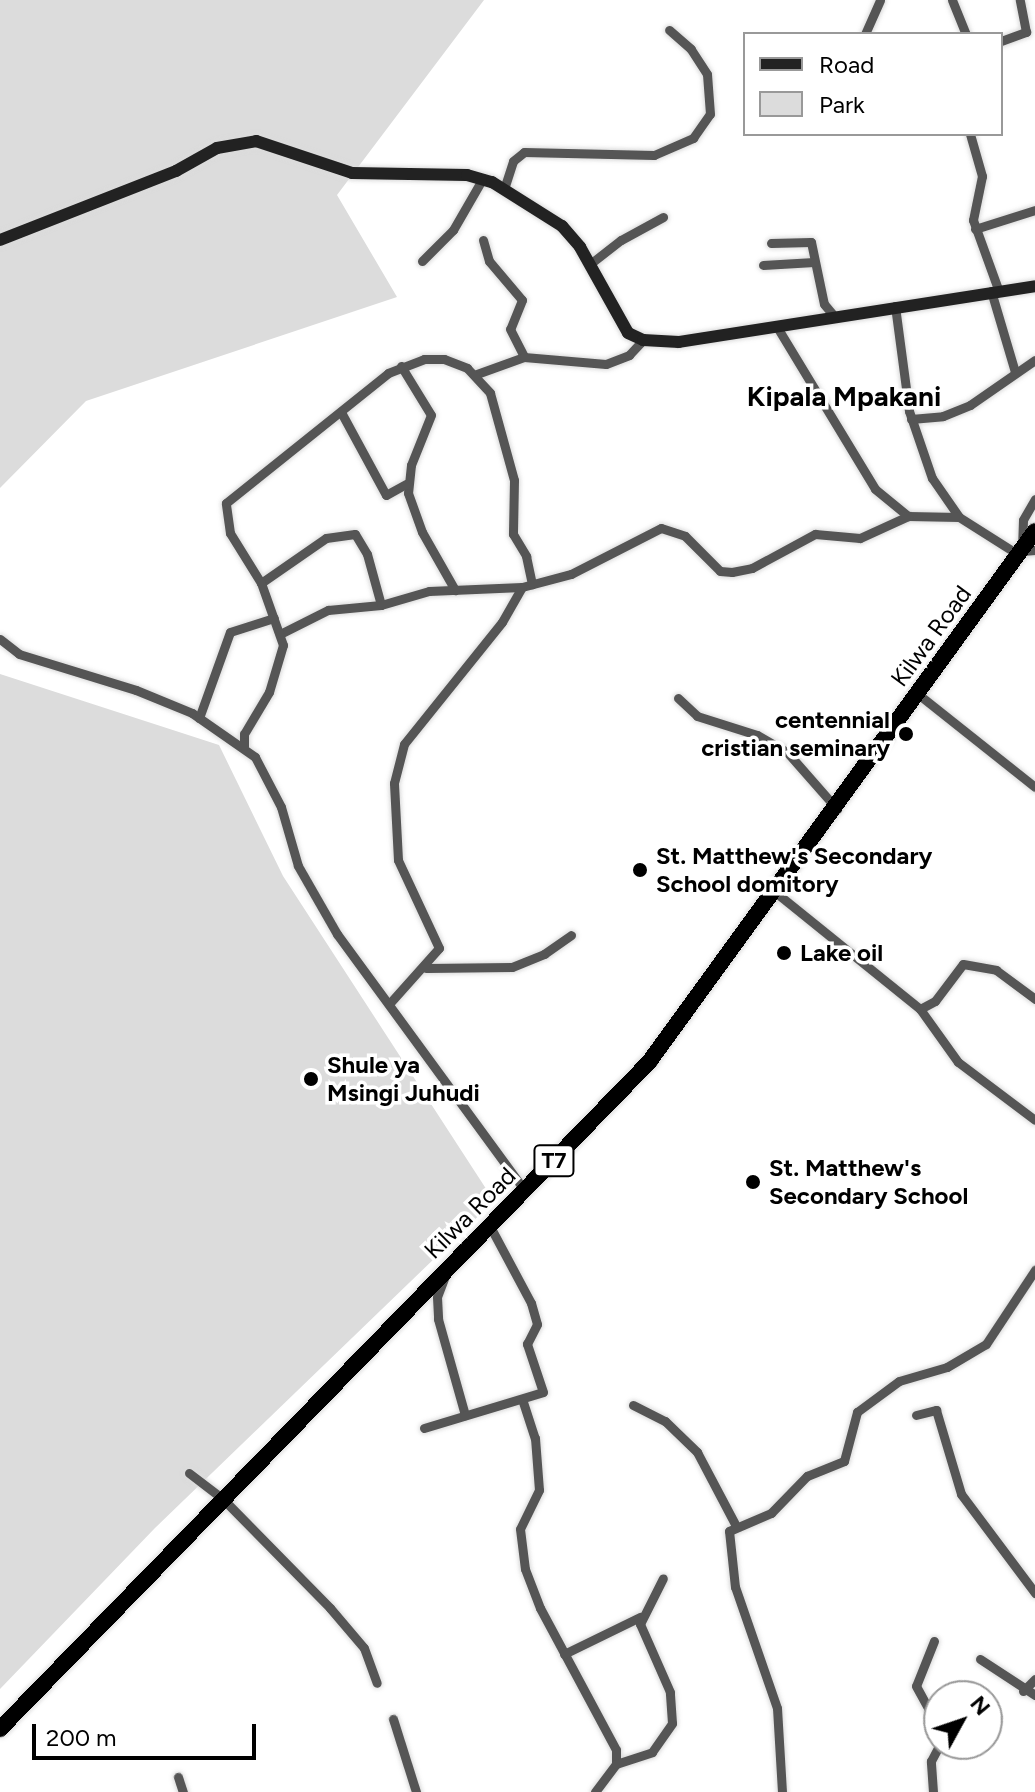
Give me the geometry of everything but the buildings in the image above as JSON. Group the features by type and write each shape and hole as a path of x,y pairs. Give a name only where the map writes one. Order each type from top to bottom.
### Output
{"highway":[{"name":"Kilwa Road","path":"0,1729 491,1228 649,1062 1025,552 1035,531"}],"main road":[{"path":"0,240 246,140 275,145 352,173 483,178 562,226 590,264 628,333 643,340 679,342 994,290 1035,286"}],"street":[{"path":"866,32 880,0"},
{"path":"952,0 965,32"},
{"path":"1003,40 1026,32 1020,0"},
{"path":"504,189 513,161 524,152 654,155 693,138 710,114 707,74 691,49 669,30"},
{"path":"971,136 981,166 975,229 1015,372"},
{"path":"422,261 453,230 483,178"},
{"path":"975,229 1035,210"},
{"path":"590,264 663,217"},
{"path":"483,240 489,261 521,296 510,329 524,357"},
{"path":"771,243 810,241 824,304 834,316"},
{"path":"763,265 814,262"},
{"path":"895,306 911,419 932,478 959,517"},
{"path":"777,327 869,482 908,516"},
{"path":"474,375 524,357 595,366 629,355 643,340"},
{"path":"244,746 248,725 269,692 282,655 280,634 261,583 237,548 226,503 293,446 342,414 362,391 401,366 444,359 474,375 490,393 499,415 514,480 513,534 526,556 527,585 502,622 407,740 399,760 394,783 398,860 439,948 426,968 389,1004"},
{"path":"911,419 943,416 970,405 1035,360"},
{"path":"401,366 431,415 406,484 422,532 455,590"},
{"path":"342,414 386,495 406,484"},
{"path":"1025,552 1023,520 1035,499"},
{"path":"280,634 321,612 381,605 429,591 527,585 582,569 661,528 685,536 720,571 732,572 752,568 815,534 860,538 908,516 959,517 1025,552"},
{"path":"261,583 326,538 355,534 365,548 381,605"},
{"path":"199,718 230,632 274,618"},
{"path":"0,639 19,654 136,690 199,718 244,746 272,784 294,858 315,899 525,1191"},
{"path":"918,694 1035,787"},
{"path":"678,698 697,716 757,735 787,752 837,809"},
{"path":"774,891 920,1009 958,1062 1035,1120"},
{"path":"426,968 512,967 544,954 571,935"},
{"path":"920,1009 935,1001 965,964 996,970 1035,999"},
{"path":"424,1428 523,1402 543,1390 527,1344 537,1322 491,1228"},
{"path":"448,1269 437,1310 465,1415"},
{"path":"782,1792 777,1708 735,1587 728,1534 735,1524 771,1513 807,1476 844,1461 857,1412 899,1381 947,1367 986,1344 1035,1270"},
{"path":"523,1402 535,1438 539,1490 521,1524 522,1551 531,1588 614,1743 616,1764"},
{"path":"633,1405 665,1421 697,1452 735,1524"},
{"path":"916,1415 936,1410 961,1494 1035,1593"},
{"path":"189,1473 223,1499 358,1640 377,1683"},
{"path":"564,1654 640,1617 663,1578"},
{"path":"595,1792 616,1764 652,1752 672,1723 670,1692 640,1617"},
{"path":"923,1699 916,1686 934,1641"},
{"path":"980,1659 1023,1691 1035,1695"},
{"path":"1023,1691 1035,1679"},
{"path":"393,1719 416,1792"},
{"path":"932,1760 933,1792"},
{"path":"178,1777 183,1792"}],"green space":[{"path":"0,0 484,0 337,195 397,297 86,401 0,488"},
{"path":"0,674 219,745 283,876 494,1201 155,1528 0,1689"}],"place":[{"name":"centennial cristian seminary","path":"906,734"},
{"name":"St. Matthew's Secondary School domitory","path":"640,870"},
{"name":"Lake oil","path":"784,953"},
{"name":"Shule ya Msingi Juhudi","path":"311,1079"},
{"name":"St. Matthew's Secondary School","path":"753,1182"}],"district":[{"name":"Kipala Mpakani","path":"844,396"}]}
